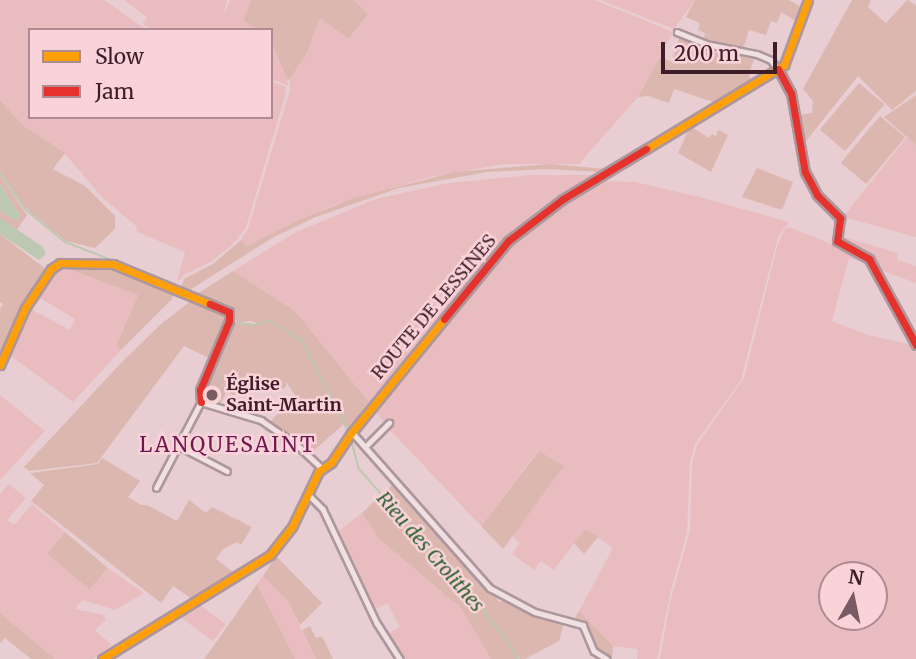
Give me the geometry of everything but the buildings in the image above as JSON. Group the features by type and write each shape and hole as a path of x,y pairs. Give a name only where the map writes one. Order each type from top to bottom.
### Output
{"main road":[{"path":"808,0 787,60 778,69 791,93 805,172 817,195 840,218 837,241 869,259 916,345"},
{"name":"ROUTE DE LESSINES","path":"102,659 270,555 297,509 309,495 322,468 331,463 352,432 492,258 529,223 563,199 778,69"},
{"path":"0,365 29,300 51,269 60,263 113,264 229,312 229,321 200,390 201,402"}],"street":[{"path":"677,32 706,44 757,54 771,60 778,69"},
{"path":"156,488 201,402 261,420 322,468"},
{"path":"365,447 389,423"},
{"path":"352,432 490,588 535,612 583,625 594,651 607,659"},
{"path":"179,446 227,471"},
{"path":"309,495 323,509 377,623 400,659"}],"shaded area":[{"path":"0,0 104,0 144,28 28,28 28,119 273,119 273,83 285,86 286,93 246,227 236,241 211,262 185,274 177,282 185,252 137,232 136,226 102,197 64,153 24,126 0,100"},
{"path":"124,0 227,0 224,14 230,0 251,0 243,21 255,28 151,28 143,24 147,17"},
{"path":"251,0 354,0 368,14 349,39 320,18 307,53 288,81 273,46 273,28 255,28 243,21"},
{"path":"354,0 595,0 673,32 638,97 579,164 505,164 430,177 334,205 247,246 241,240 248,229 290,90 290,76 307,53 320,17 350,39 368,14"},
{"path":"600,0 695,0 674,29"},
{"path":"695,0 789,0 801,7 796,21 781,12 777,23 771,21 766,35 749,30 743,50 703,41 705,33 698,30 700,23 686,17"},
{"path":"852,0 871,0 868,7 886,23 907,0 916,5 916,91 892,110 858,76 802,146 798,115 812,113 813,101 803,89"},
{"path":"680,35 705,46 736,52 734,66 740,52 755,55 749,75 751,79 713,102 674,89 669,103 648,96 638,97 660,57 672,62"},
{"path":"273,44 280,55 288,85 273,80"},
{"path":"859,83 884,104 845,151 820,130"},
{"path":"916,95 916,145 884,117"},
{"path":"0,100 24,126 65,153 53,169 85,186 115,216 115,229 95,248 66,241 30,212 12,192 0,171"},
{"path":"880,116 905,137 866,184 841,163"},
{"path":"690,126 709,138 712,134 716,136 718,130 728,135 711,172 678,153"},
{"path":"907,137 916,145 916,237 843,217"},
{"path":"550,164 606,169 601,172 546,169 487,172 399,188 316,217 272,238 185,293 181,288 184,279 213,264 241,240 247,246 299,220 354,198 455,172"},
{"path":"757,168 793,182 782,210 742,197"},
{"path":"0,175 27,215 17,230 0,218 0,211 16,221 20,215 0,184"},
{"path":"530,175 594,175 537,211 501,243 369,402 295,311 233,271 296,232 376,199 449,183"},
{"path":"603,181 635,182 789,222 778,237 741,380 695,444 690,462 687,532 670,594 657,659 637,659 638,649 613,646 579,611 613,548 585,529 554,570 541,561 534,570 512,554 520,543 512,536 564,466 538,451 481,526 387,427 374,409 516,239 566,202"},
{"path":"0,184 20,215 16,221 0,211"},
{"path":"0,218 43,247 46,254 39,260 0,234"},
{"path":"789,227 861,256 870,265 849,258 832,321 868,335 913,345 916,353 916,659 660,659 670,602 690,530 692,463 697,445 744,378 777,247 784,230"},
{"path":"0,234 47,270 0,362 0,309 3,304 0,302"},
{"path":"840,236 898,253 897,260 916,266 916,283 880,270 867,252 841,241"},
{"path":"58,265 138,295 116,346 121,350 73,402 7,353 27,307 70,330 75,319 35,295"},
{"path":"58,265 115,266 175,292 172,299 121,350 116,346 138,295"},
{"path":"233,271 295,311 369,402 349,428 344,424 311,453 270,422 295,395 286,382 286,387 282,389 267,387 265,377 254,378 247,373 234,396 221,387 228,378 213,368 232,319 241,325 259,324 250,321 239,323 232,317 229,307 197,294"},
{"path":"192,300 226,313 227,318 211,359 184,346 97,463 29,471 24,467 121,363 161,324"},
{"path":"216,370 228,378 221,386 227,391 220,404 203,401 201,391"},
{"path":"0,395 45,431 0,480"},
{"path":"539,451 564,466 503,549 481,526"},
{"path":"102,458 140,481 128,497 141,505 147,505 177,521 189,500 206,513 212,507 252,527 241,545 237,542 223,549 216,559 233,572 191,598 173,586 161,603 31,501 44,485 30,473 98,464"},
{"path":"9,484 26,498 7,520 14,525 32,504 65,532 47,553 91,589 108,568 144,593 115,610 83,600 75,609 104,615 106,620 95,630 112,645 93,659 55,659 0,613 0,494"},
{"path":"393,484 500,602 505,599 533,614 564,623 559,641 525,659 520,659 508,643 517,659 491,659 461,608 379,539 362,513"},
{"path":"362,513 379,539 461,608 491,659 403,659 387,634 400,627 387,603 373,610 337,532"},
{"path":"585,529 598,537 584,554 574,543"},
{"path":"65,532 108,568 90,589 47,553"},
{"path":"276,556 322,603 300,625 287,600 263,576"},
{"path":"263,576 287,600 316,659 295,659 257,584"},
{"path":"257,584 295,659 204,659 215,644"},
{"path":"197,603 226,624 213,641 177,615"},
{"path":"579,611 613,646 612,658 599,654 587,625 574,620"},
{"path":"0,613 55,659 31,659 5,638 0,643"},
{"path":"310,626 316,638 322,636 333,659 316,659 302,630"}],"waterway":[{"name":"Rieu des Crolithes","path":"0,173 26,210 65,242 109,259"},
{"name":"Rieu des Crolithes","path":"230,319 237,323 254,325 270,321 302,340 347,429"},
{"name":"Rieu des Crolithes","path":"351,440 359,469 467,591 502,634 518,659"}],"traffic: slow":[{"path":"646,149 784,65 808,0"},
{"path":"0,365 25,308 51,269 60,263 113,264 210,304"},
{"path":"102,659 270,555 292,527 319,471 331,463 352,432 444,319"}],"traffic: jam":[{"path":"778,69 791,93 805,172 817,195 840,218 837,241 869,259 916,345"},
{"path":"444,319 508,241 563,199 646,149"},
{"path":"201,402 200,390 229,321 229,312 210,304"}],"place":[{"name":"Église Saint-Martin","path":"212,395"}],"district":[{"name":"LANQUESAINT","path":"228,445"}]}
